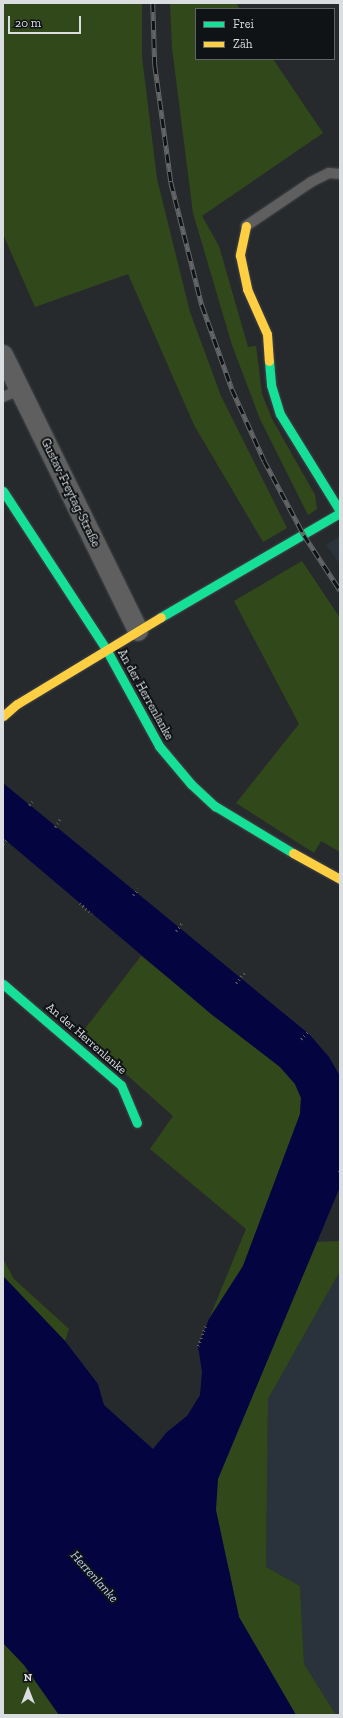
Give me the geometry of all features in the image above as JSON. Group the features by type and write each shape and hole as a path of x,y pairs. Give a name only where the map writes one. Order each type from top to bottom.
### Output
{"street":[{"path":"3,491 25,528 106,649 340,512 280,414 271,385 267,334 247,289 240,255 246,226"},
{"name":"Gustav-Freytag-Straße","path":"3,355 11,393 138,631"},
{"name":"An der Herrenlanke","path":"3,716 17,704 106,649 159,746 191,784 215,806 251,830 340,879"},
{"name":"An der Herrenlanke","path":"3,984 121,1086 137,1124"}],"lane":[{"path":"246,226 311,182 330,174 340,174"}],"path":[{"path":"29,806 35,799"},
{"path":"56,826 60,819"},
{"path":"3,844 7,838"},
{"path":"133,895 138,889"},
{"path":"80,903 92,914"},
{"path":"176,931 182,923"},
{"path":"236,983 244,973"},
{"path":"301,1038 309,1031"},
{"path":"198,1346 206,1324"}],"shaded area":[{"path":"340,536 340,564 326,545"},
{"path":"340,1271 340,1715 336,1715 304,1664 300,1586 266,1567 268,1399"}],"green space":[{"path":"3,3 142,3 142,57 157,179 190,312 221,396 287,528 263,542 194,425 128,274 35,307 3,234"},
{"path":"170,3 236,3 239,8 195,8 195,60 274,60 323,133 202,216 219,246 248,347 256,346 262,394 272,419 315,495 317,509 308,515 260,419 232,345 193,213 172,48"},
{"path":"302,561 340,618 340,852 321,841 314,853 236,803 299,724 234,601"},
{"path":"141,956 280,1067 295,1084 301,1098 300,1114 243,1266 209,1319 246,1229 150,1149 173,1116 81,1034"},
{"path":"340,1241 340,1271 268,1399 266,1567 300,1586 304,1664 336,1715 296,1715 239,1617 229,1570 199,1500 220,1471 317,1242"},
{"path":"3,1259 14,1279 69,1329 65,1341 3,1276"},
{"path":"3,1643 24,1665 59,1715 3,1715"}],"water":[{"name":"Herrenlanke","path":"3,783 309,1034 329,1057 340,1076 340,1187 218,1479 216,1510 239,1617 296,1715 59,1715 24,1665 3,1643 3,1276 65,1341 98,1384 104,1405 153,1449 167,1432 187,1416 200,1395 202,1372 198,1346 209,1319 243,1266 300,1114 301,1098 295,1084 280,1067 211,1014 3,838"}],"railway":[{"path":"153,3 155,65 171,182 202,305 232,389 264,460 304,535 340,590"}],"traffic: fast":[{"path":"269,361 271,385 280,414 340,511"},
{"path":"3,491 106,649 159,746 191,784 215,806 293,853"},
{"path":"161,617 340,513"},
{"path":"3,984 121,1085 137,1123"}],"traffic: slow":[{"path":"246,226 240,255 247,289 267,334 269,361"},
{"path":"3,716 17,704 161,617"},
{"path":"293,853 340,879"}]}
